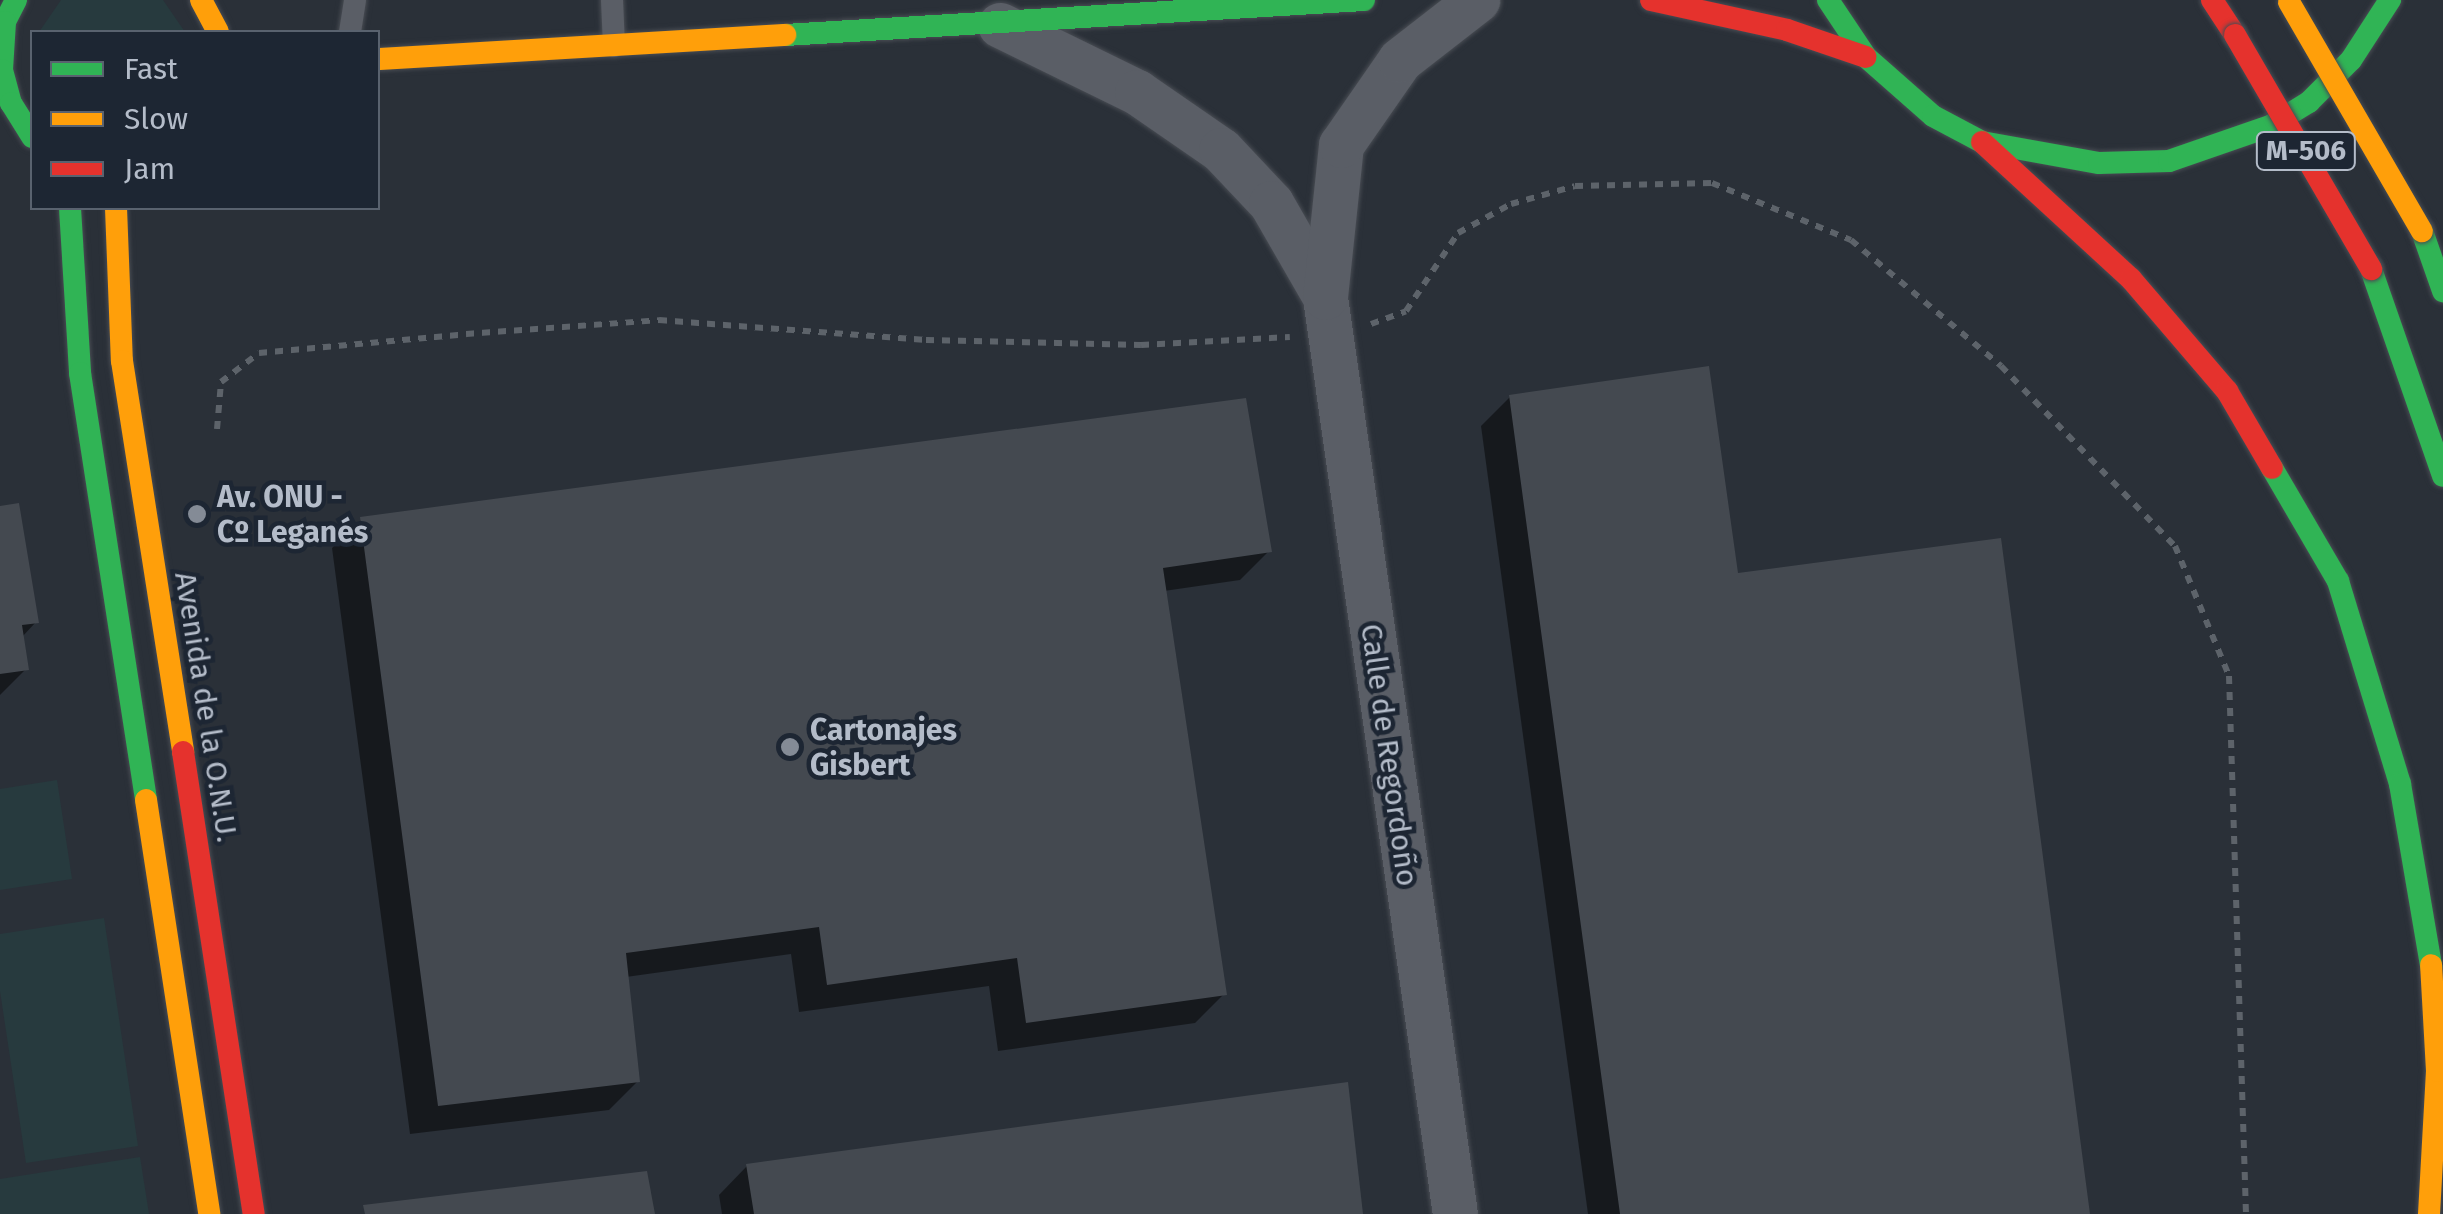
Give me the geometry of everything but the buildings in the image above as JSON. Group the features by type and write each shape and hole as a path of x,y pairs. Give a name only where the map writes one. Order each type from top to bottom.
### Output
{"main road":[{"path":"16,0 5,22 1,71 29,133"},
{"path":"201,0 217,30"},
{"path":"380,59 1000,25 1364,0"},
{"path":"1651,0 1788,30 1866,58"},
{"path":"1828,0 1866,58 1933,116 1982,142 2131,279 2227,391 2338,581 2400,784 2428,928 2438,1071 2429,1214"},
{"name":"M-506","path":"2212,0 2371,269 2443,476"},
{"path":"1982,142 2100,163 2169,161 2229,145 2309,102 2352,60 2390,0"},
{"name":"M-506","path":"2289,1 2422,231 2443,291"},
{"path":"0,128 29,133"},
{"path":"70,210 80,373 209,1214"},
{"name":"Avenida de la O.N.U.","path":"116,210 122,361 254,1214"}],"street":[{"path":"1327,316 1341,145 1400,60 1476,0"},
{"path":"1000,25 1137,92 1221,150 1271,202 1327,316"},
{"name":"Calle de Regordoño","path":"1327,316 1455,1214"}],"lane":[{"path":"350,30 355,0"},
{"path":"612,0 614,46"}],"path":[{"path":"217,430 220,382 260,353 659,320 926,340 1141,345 1327,316 1406,310 1458,233 1510,204 1575,186 1712,183 1851,240 2001,366 2176,546 2229,676 2246,1214"}],"green space":[{"path":"61,0 163,0 184,30 40,30"},
{"path":"57,780 72,879 0,890 0,789"},
{"path":"104,918 138,1146 26,1163 0,991 0,934"},
{"path":"140,1157 149,1214 0,1214 0,1179"}],"traffic: fast":[{"path":"16,0 5,22 2,70 11,103 30,134"},
{"path":"785,35 1364,0"},
{"path":"1828,0 1866,57 1933,116 1982,142 2099,163 2169,161 2270,126 2309,102 2351,60 2390,0"},
{"path":"70,210 80,373 146,800"},
{"path":"2422,231 2443,291"},
{"path":"2371,269 2443,476"},
{"path":"2272,468 2338,581 2400,784 2431,965"}],"traffic: slow":[{"path":"201,0 217,30"},
{"path":"2289,2 2422,231"},
{"path":"380,59 785,35"},
{"path":"116,210 122,361 183,752"},
{"path":"146,800 209,1214"},
{"path":"2429,1214 2437,1071 2431,965"}],"traffic: jam":[{"path":"1651,0 1787,30 1866,57"},
{"path":"2212,0 2235,35"},
{"path":"2235,35 2371,269"},
{"path":"1982,142 2131,279 2227,391 2272,468"},
{"path":"183,752 254,1214"}],"place":[{"name":"Av. ONU - Cº Leganés","path":"197,514"},
{"name":"Cartonajes Gisbert","path":"790,747"}]}
